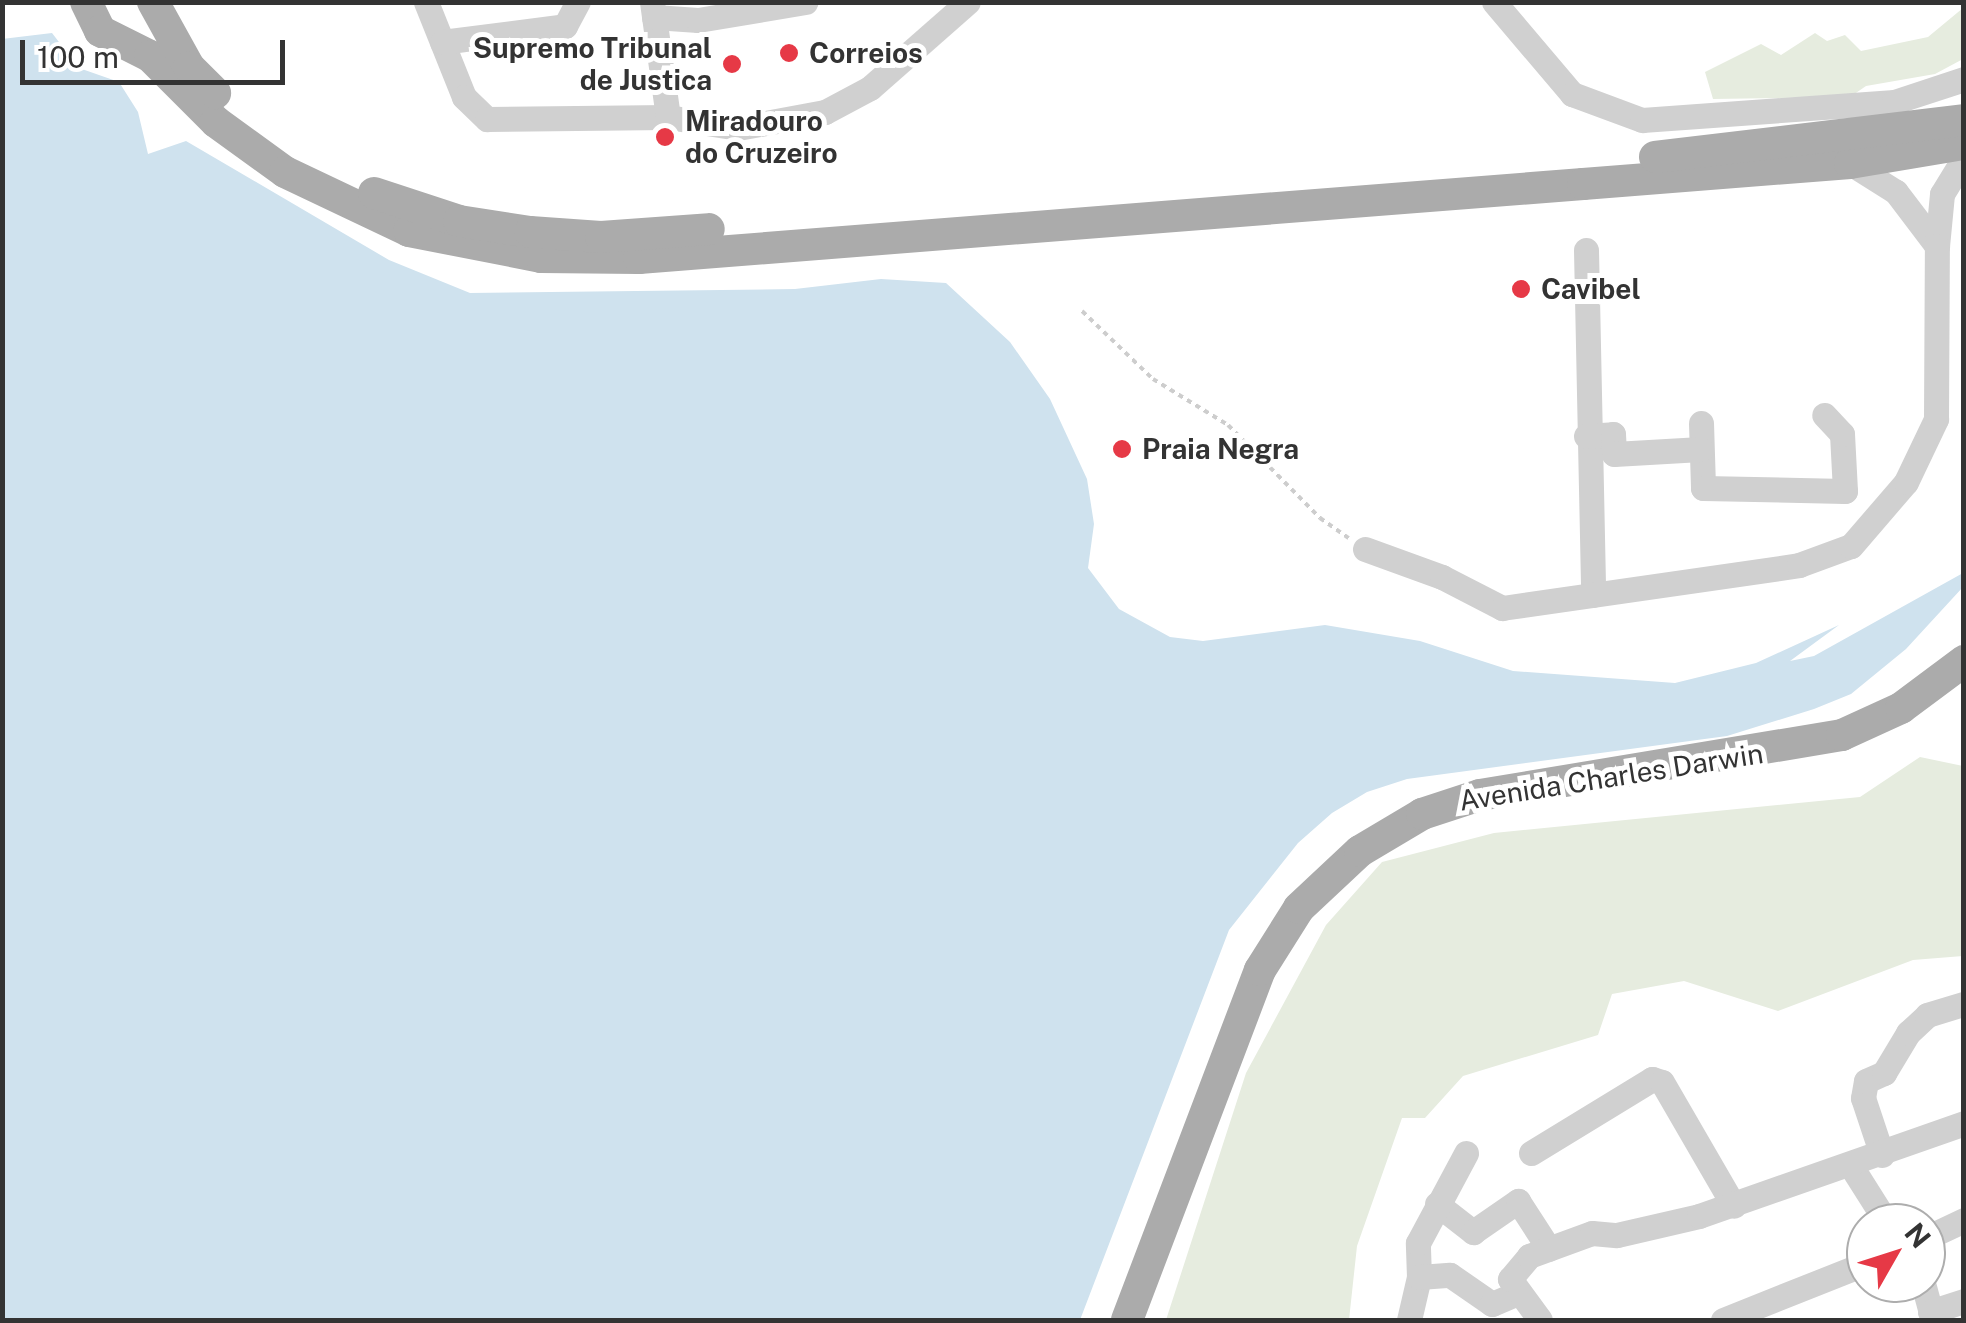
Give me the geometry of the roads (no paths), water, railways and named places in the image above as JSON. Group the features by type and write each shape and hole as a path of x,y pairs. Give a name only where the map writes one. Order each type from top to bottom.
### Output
{"main road":[{"path":"86,2 92,24 120,36 251,149 335,198 450,243 541,257 639,258 1850,162 1964,144"},
{"path":"120,36 143,27 153,3"},
{"path":"153,3 173,43 208,86 258,129 325,171 421,211 564,235 1584,166 1964,120"},
{"name":"Avenida Charles Darwin","path":"1127,1320 1260,970 1299,908 1360,851 1422,814 1480,794 1842,735 1900,708 1964,661"}],"street":[{"path":"426,2 464,98 478,114 499,122 668,116 738,128 825,112 870,88 968,2"},
{"path":"442,42 565,26 578,2"},
{"path":"668,116 653,10 698,20 806,2"},
{"path":"1494,2 1572,94 1642,120 1894,102 1964,80"},
{"path":"1365,549 1442,577 1502,608 1799,566 1851,546 1870,531 1926,450 1936,419 1937,246 1942,194 1964,158"},
{"path":"1850,162 1896,192 1937,246"},
{"path":"1586,250 1586,436 1593,596"},
{"path":"1586,436 1612,434 1614,454 1701,436 1703,488 1846,492 1842,434 1824,415"},
{"path":"1882,1155 1863,1098 1866,1081 1884,1073 1908,1033 1927,1015 1964,1004"},
{"path":"1531,1153 1652,1079 1662,1082 1734,1206"},
{"path":"1540,1320 1510,1279 1516,1267 1550,1249 1592,1233 1617,1235 1734,1206 1964,1123"},
{"path":"1409,1320 1418,1277 1418,1243 1466,1153"},
{"path":"1851,1166 1875,1203"},
{"path":"1436,1204 1473,1232 1518,1201 1550,1249"},
{"path":"1735,1318 1846,1271"},
{"path":"1418,1277 1450,1275 1492,1304 1518,1293"},
{"path":"1932,1316 1964,1301"}],"water":[{"path":"52,33 79,68 119,82 138,112 148,154 186,141 389,260 470,293 795,289 881,279 946,283 1010,342 1050,399 1087,479 1094,524 1088,568 1119,609 1170,637 1203,641 1325,625 1420,641 1513,671 1675,683 1756,663 1839,625 1790,661 1814,656 1963,573 1963,587 1906,649 1851,694 1814,709 1727,736 1407,779 1367,792 1332,813 1298,843 1229,930 1080,1320 3,1320 2,39"}],"place":[{"name":"Correios","path":"789,53"},
{"name":"Supremo Tribunal de Justica","path":"732,64"},
{"name":"Miradouro do Cruzeiro","path":"665,137"},
{"name":"Cavibel","path":"1521,289"},
{"name":"Praia Negra","path":"1122,449"}]}
